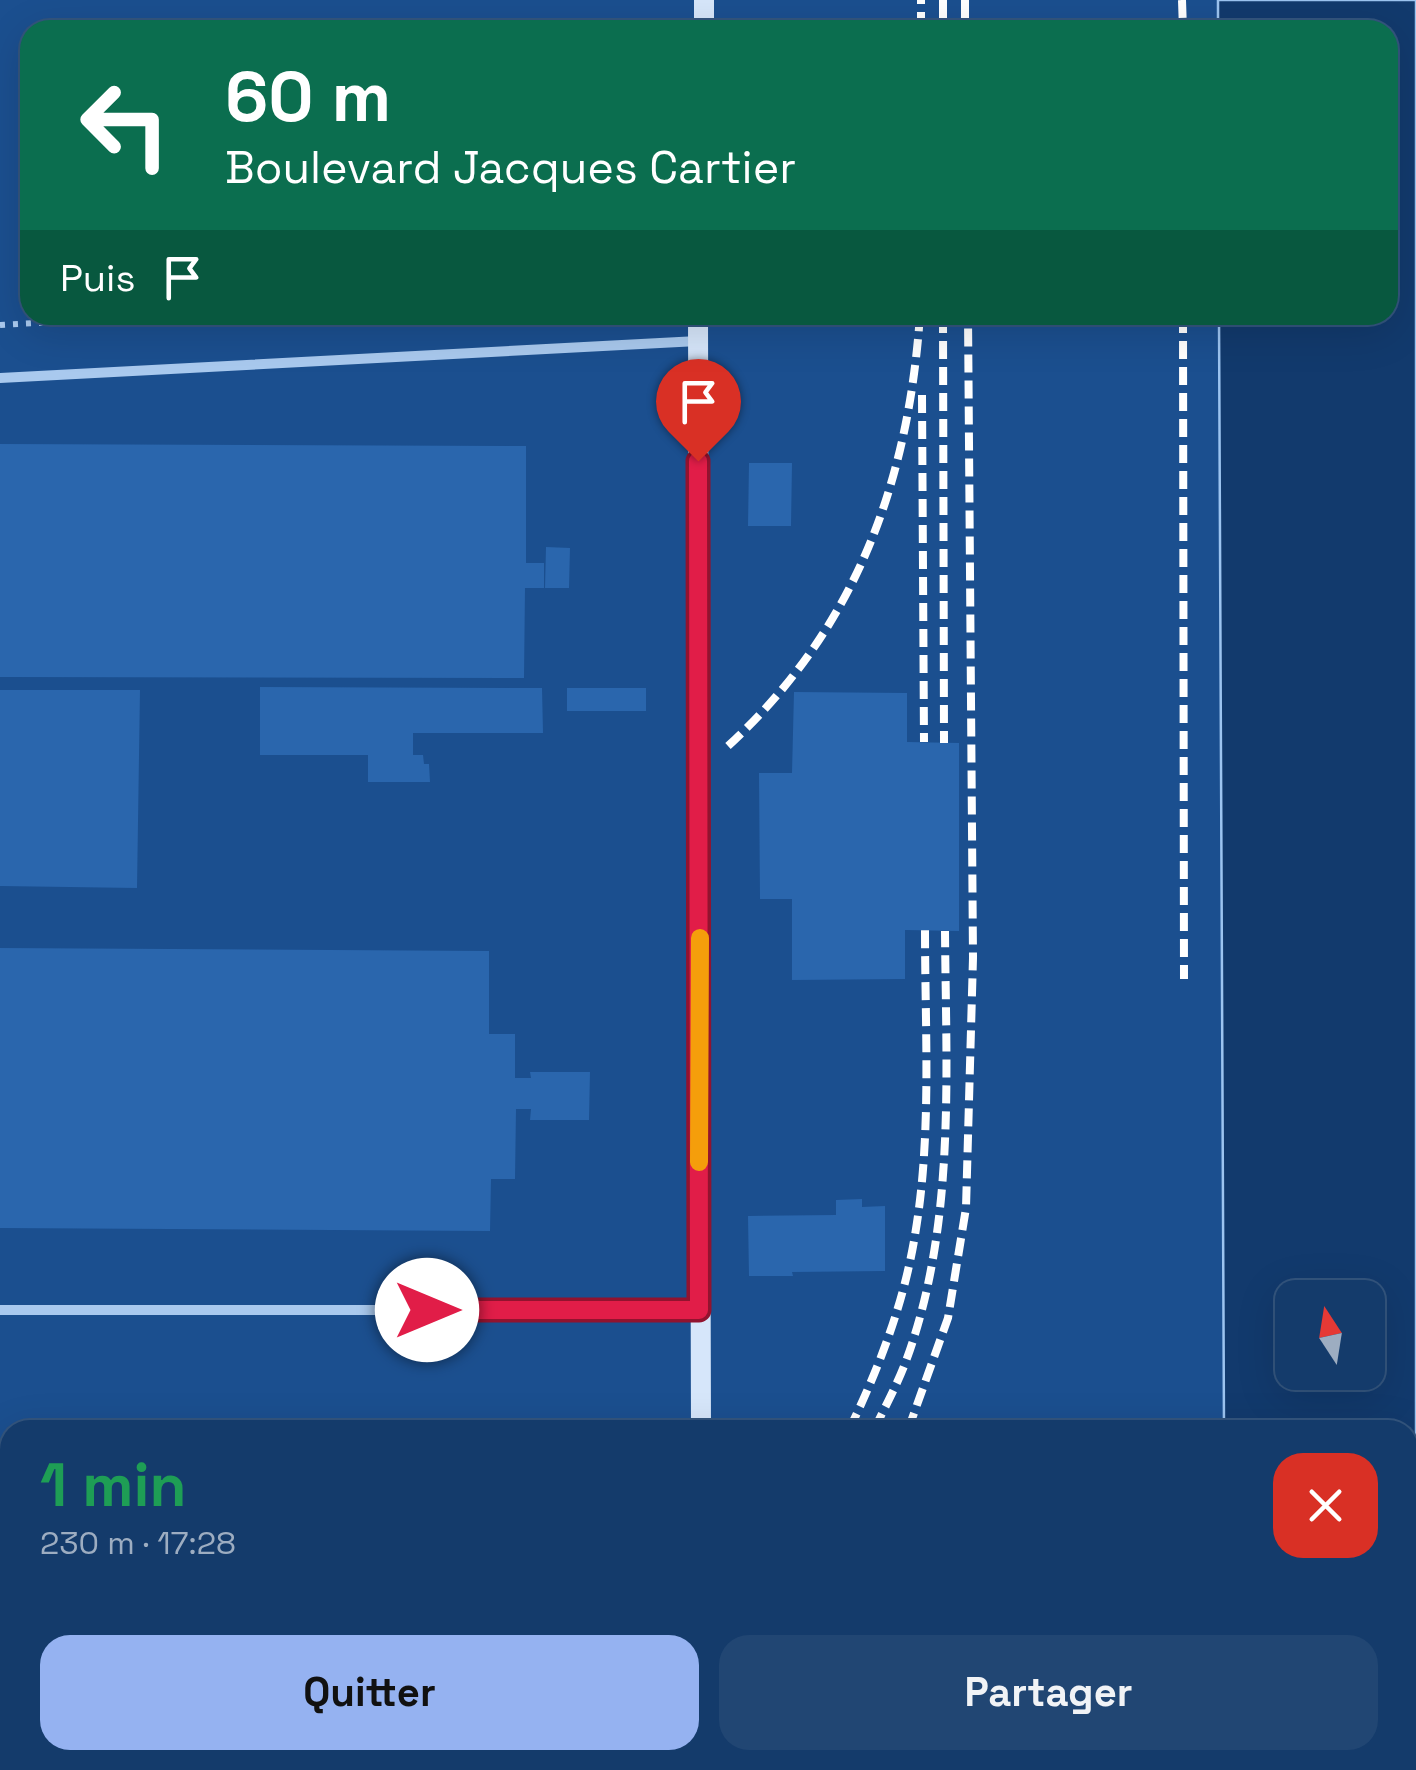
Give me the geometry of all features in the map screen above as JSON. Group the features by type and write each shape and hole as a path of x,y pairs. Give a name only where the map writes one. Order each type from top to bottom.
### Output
{"street":[{"path":"698,325 701,1420"},
{"path":"0,378 698,341"},
{"path":"0,1310 699,1310"}],"water":[{"path":"1218,0 1416,0 1416,1420 1224,1420 1219,325 1398,325 1398,20 1218,20"}],"building":[{"path":"0,444 526,446 526,563 544,563 544,588 525,588 524,678 0,677"},
{"path":"749,463 792,463 791,526 748,526"},
{"path":"546,547 570,548 569,588 545,588"},
{"path":"260,687 542,688 543,733 413,733 413,755 423,755 424,764 429,764 430,782 368,782 368,755 260,755"},
{"path":"567,688 646,688 646,711 567,711"},
{"path":"0,690 140,690 137,888 0,886"},
{"path":"794,692 907,693 907,742 959,743 959,931 905,930 905,979 792,980 792,899 760,899 759,773 792,773"},
{"path":"0,948 489,951 489,1034 515,1034 515,1078 531,1078 530,1072 590,1072 589,1120 530,1120 531,1109 516,1109 515,1179 491,1179 490,1231 0,1228"},
{"path":"862,1199 862,1207 885,1206 885,1271 749,1276 748,1216 836,1215 836,1200"}],"railway":[{"path":"921,0 921,20"},
{"path":"943,0 943,20"},
{"path":"965,0 965,20"},
{"path":"1182,0 1183,20"},
{"path":"728,746 772,701 810,653 867,550 903,438 919,325"},
{"path":"943,325 944,743"},
{"path":"912,1420 948,1318 966,1208 973,958 968,325"},
{"path":"1183,325 1184,979"},
{"path":"922,395 924,742"},
{"path":"853,1420 889,1335 915,1235 926,1121 925,930"},
{"path":"879,1420 906,1361 922,1309 941,1203 946,1094 945,931"}],"slow traffic":[{"path":"699,1162 700,938"}],"route":[{"path":"427,1310 699,1310 698,461"}]}
